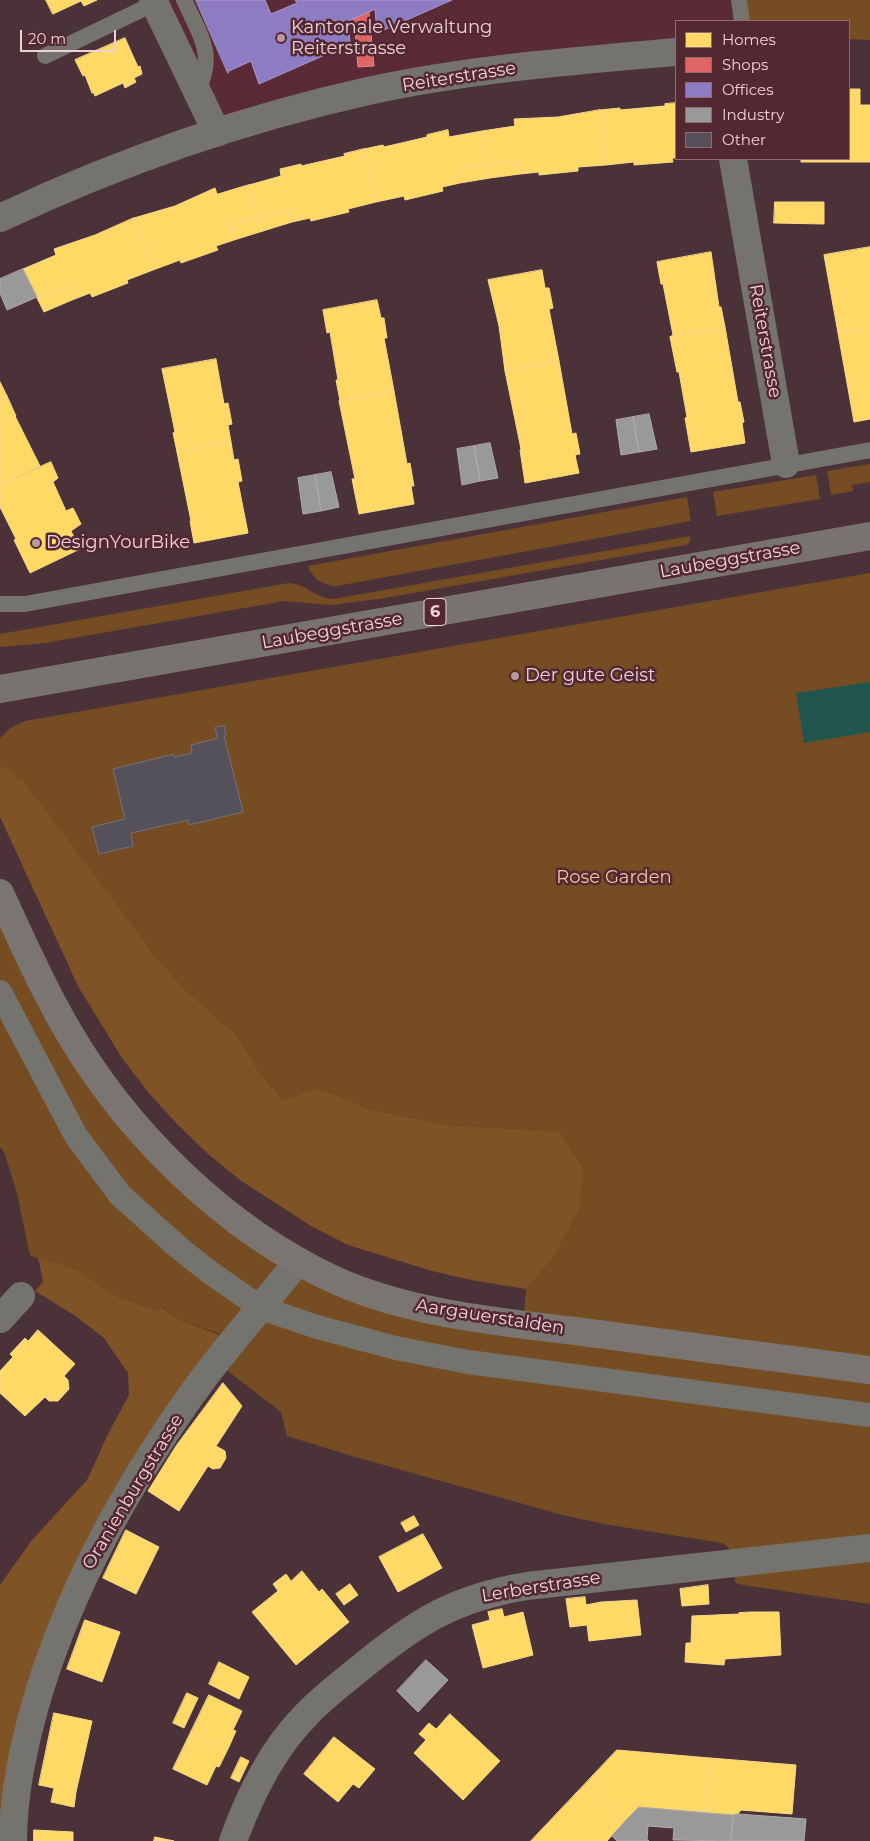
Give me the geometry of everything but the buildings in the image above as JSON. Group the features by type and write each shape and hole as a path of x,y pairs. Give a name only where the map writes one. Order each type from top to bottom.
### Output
{"main road":[{"name":"Laubeggstrasse","path":"0,689 870,536"},
{"name":"Aargauerstalden","path":"0,894 65,1025 119,1107 149,1142 208,1196 238,1221 298,1261 339,1282 385,1298 471,1318 870,1370"}],"street":[{"path":"154,1 217,133"},
{"name":"Reiterstrasse","path":"0,218 78,184 217,133 314,104 412,83 499,70 675,52"},
{"name":"Reiterstrasse","path":"733,160 786,464"},
{"path":"0,992 76,1136 120,1195 186,1253 261,1308 317,1327 387,1346 468,1362 870,1415"},
{"name":"Oranienburgstrasse","path":"13,1841 20,1776 29,1730 46,1670 85,1574 122,1504 166,1432 204,1379 298,1261"},
{"path":"0,1319 22,1296"},
{"name":"Lerberstrasse","path":"233,1841 258,1780 291,1732 308,1713 391,1643 442,1611 480,1595 527,1586 870,1548"}],"lane":[{"path":"184,0 201,37 207,56 206,72 197,91"},
{"path":"739,0 742,20"},
{"path":"45,56 154,1"},
{"path":"0,604 26,604 870,450"}],"shaded area":[{"path":"166,0 730,0 734,5 735,20 675,20 675,40 224,117"},
{"path":"0,766 13,772 19,779 21,778 156,957 185,989 238,1037 259,1072 283,1100 318,1088 369,1109 446,1125 559,1131 583,1169 579,1210 550,1262 526,1289 471,1280 432,1271 348,1245 311,1226 240,1180 207,1153 176,1123 148,1092 122,1058 78,986 0,817"},
{"path":"38,1257 81,1272 118,1297 157,1311 161,1307 180,1320 222,1336 111,1498 0,1841 0,1585 32,1540 87,1480 108,1434 129,1395 128,1373 104,1338 74,1315 35,1291 43,1282"}],"green space":[{"path":"747,0 870,0 870,40 850,39 850,20 750,20"},
{"path":"870,464 870,482 852,485 853,491 831,495 827,471"},
{"path":"816,475 820,499 717,516 713,492"},
{"path":"687,497 691,521 337,586 319,581 312,575 308,566"},
{"path":"690,536 690,542 686,545 385,598 331,605 284,601 45,643 0,647 0,634 289,583 300,585 321,596 333,599"},
{"name":"Rose Garden","path":"870,573 870,1604 737,1584 732,1555 727,1546 722,1543 604,1524 563,1515 287,1436 281,1412 207,1355 220,1334 180,1320 162,1307 157,1311 118,1297 81,1272 59,1263 30,1256 17,1193 4,1152 0,1147 0,899 90,1070 286,1257 523,1327 526,1289 550,1262 559,1131 446,1125 369,1109 318,1088 283,1100 259,1072 238,1037 185,989 156,957 17,776 0,766 0,738 9,729 25,721"}],"water":[{"path":"870,682 870,732 804,743 796,693"}],"place":[{"name":"Kantonale Verwaltung Reiterstrasse","path":"281,38"},
{"name":"DesignYourBike","path":"36,543"},
{"name":"Der gute Geist","path":"515,676"}]}
